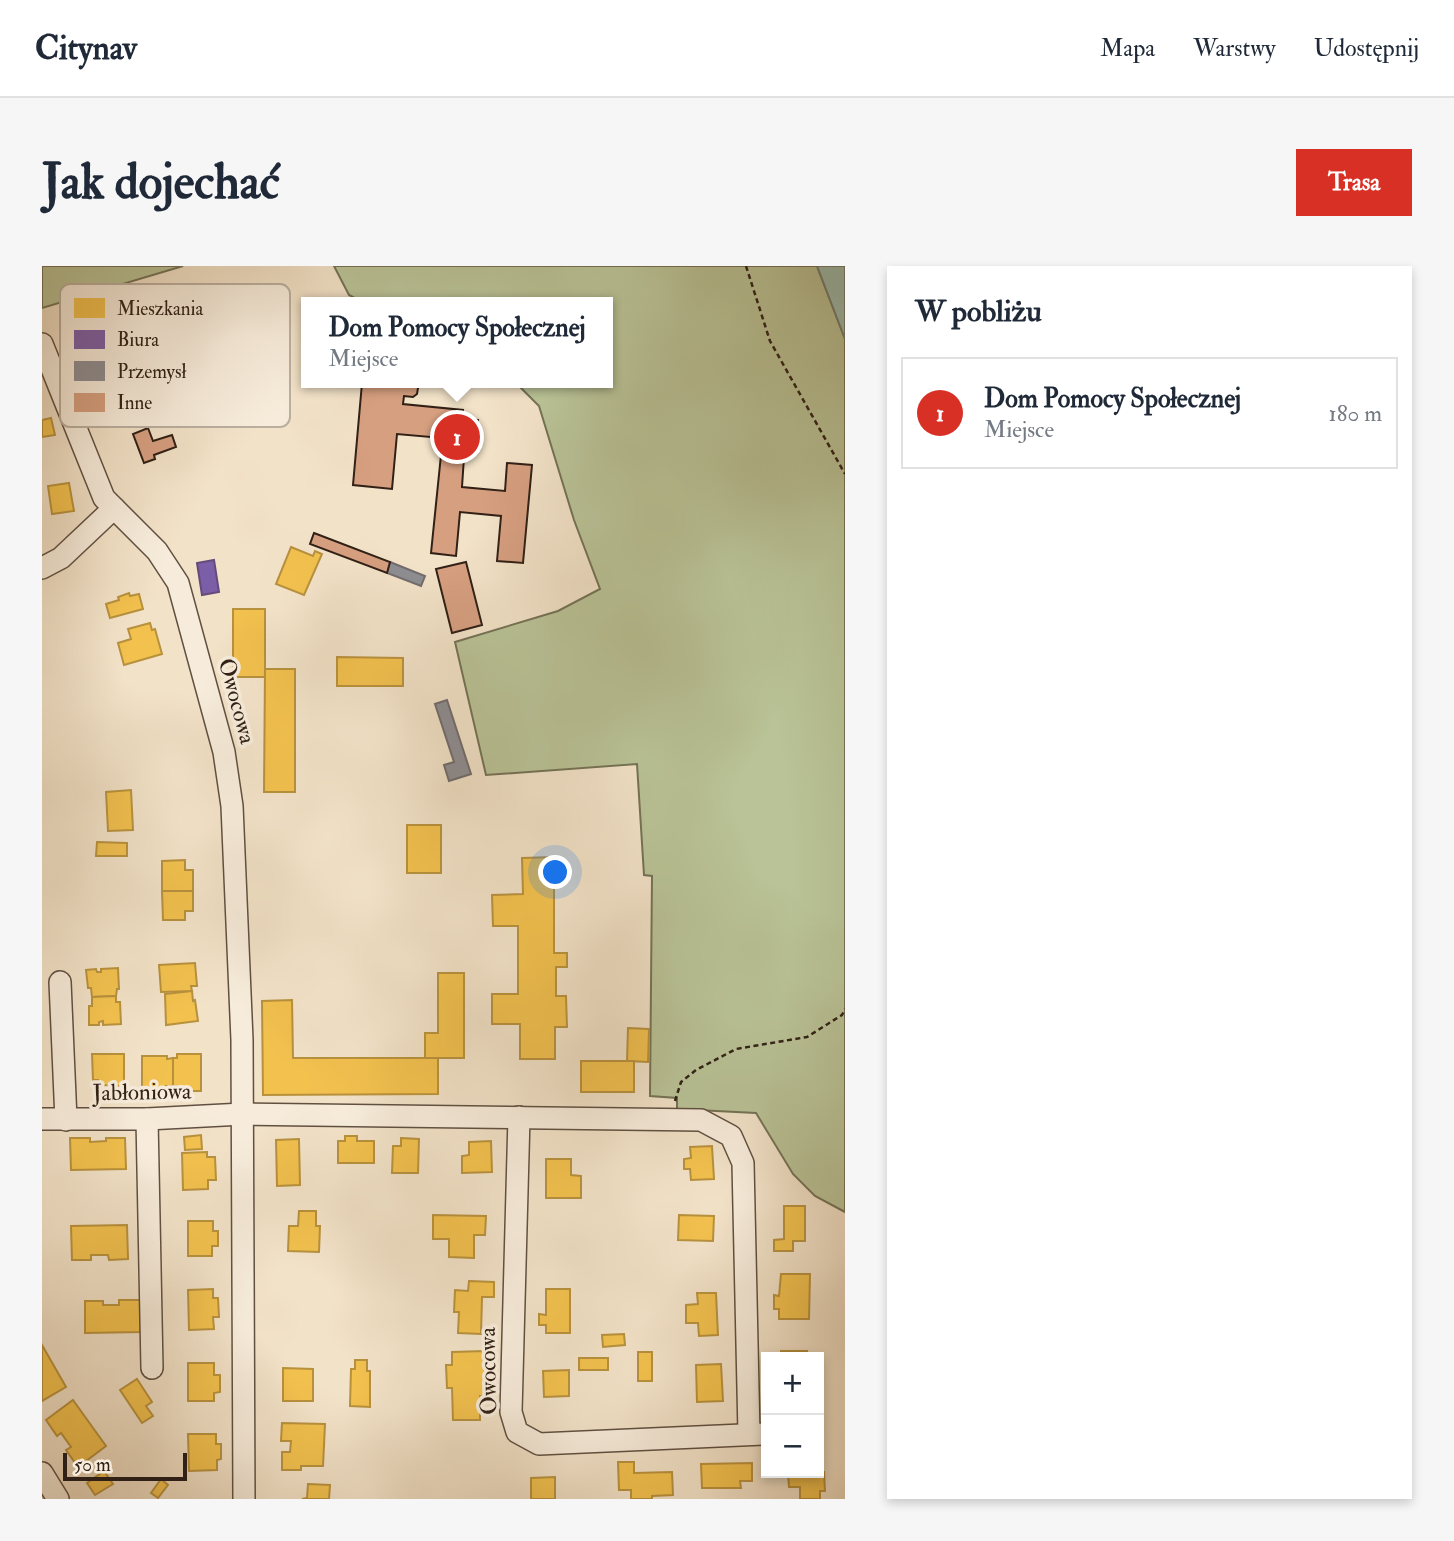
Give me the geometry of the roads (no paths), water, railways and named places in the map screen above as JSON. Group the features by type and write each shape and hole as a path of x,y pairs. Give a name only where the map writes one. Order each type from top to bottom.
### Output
{"street":[{"name":"Owocowa","path":"42,344 60,389"},
{"name":"Owocowa","path":"75,427 104,498 157,551 178,583 225,752 232,806 243,1114 244,1499"},
{"path":"42,568 61,558 114,508"},
{"path":"60,982 66,1120"},
{"name":"Owocowa","path":"243,1114 519,1117 701,1120 731,1136 744,1163 757,1434 539,1444 517,1432 511,1412 519,1117"},
{"name":"Jabłoniowa","path":"42,1119 147,1119 243,1114"},
{"path":"147,1119 152,1368"},
{"path":"42,1473 58,1499"}],"place":[{"name":"Dom Pomocy Społecznej","path":"457,437"}]}
